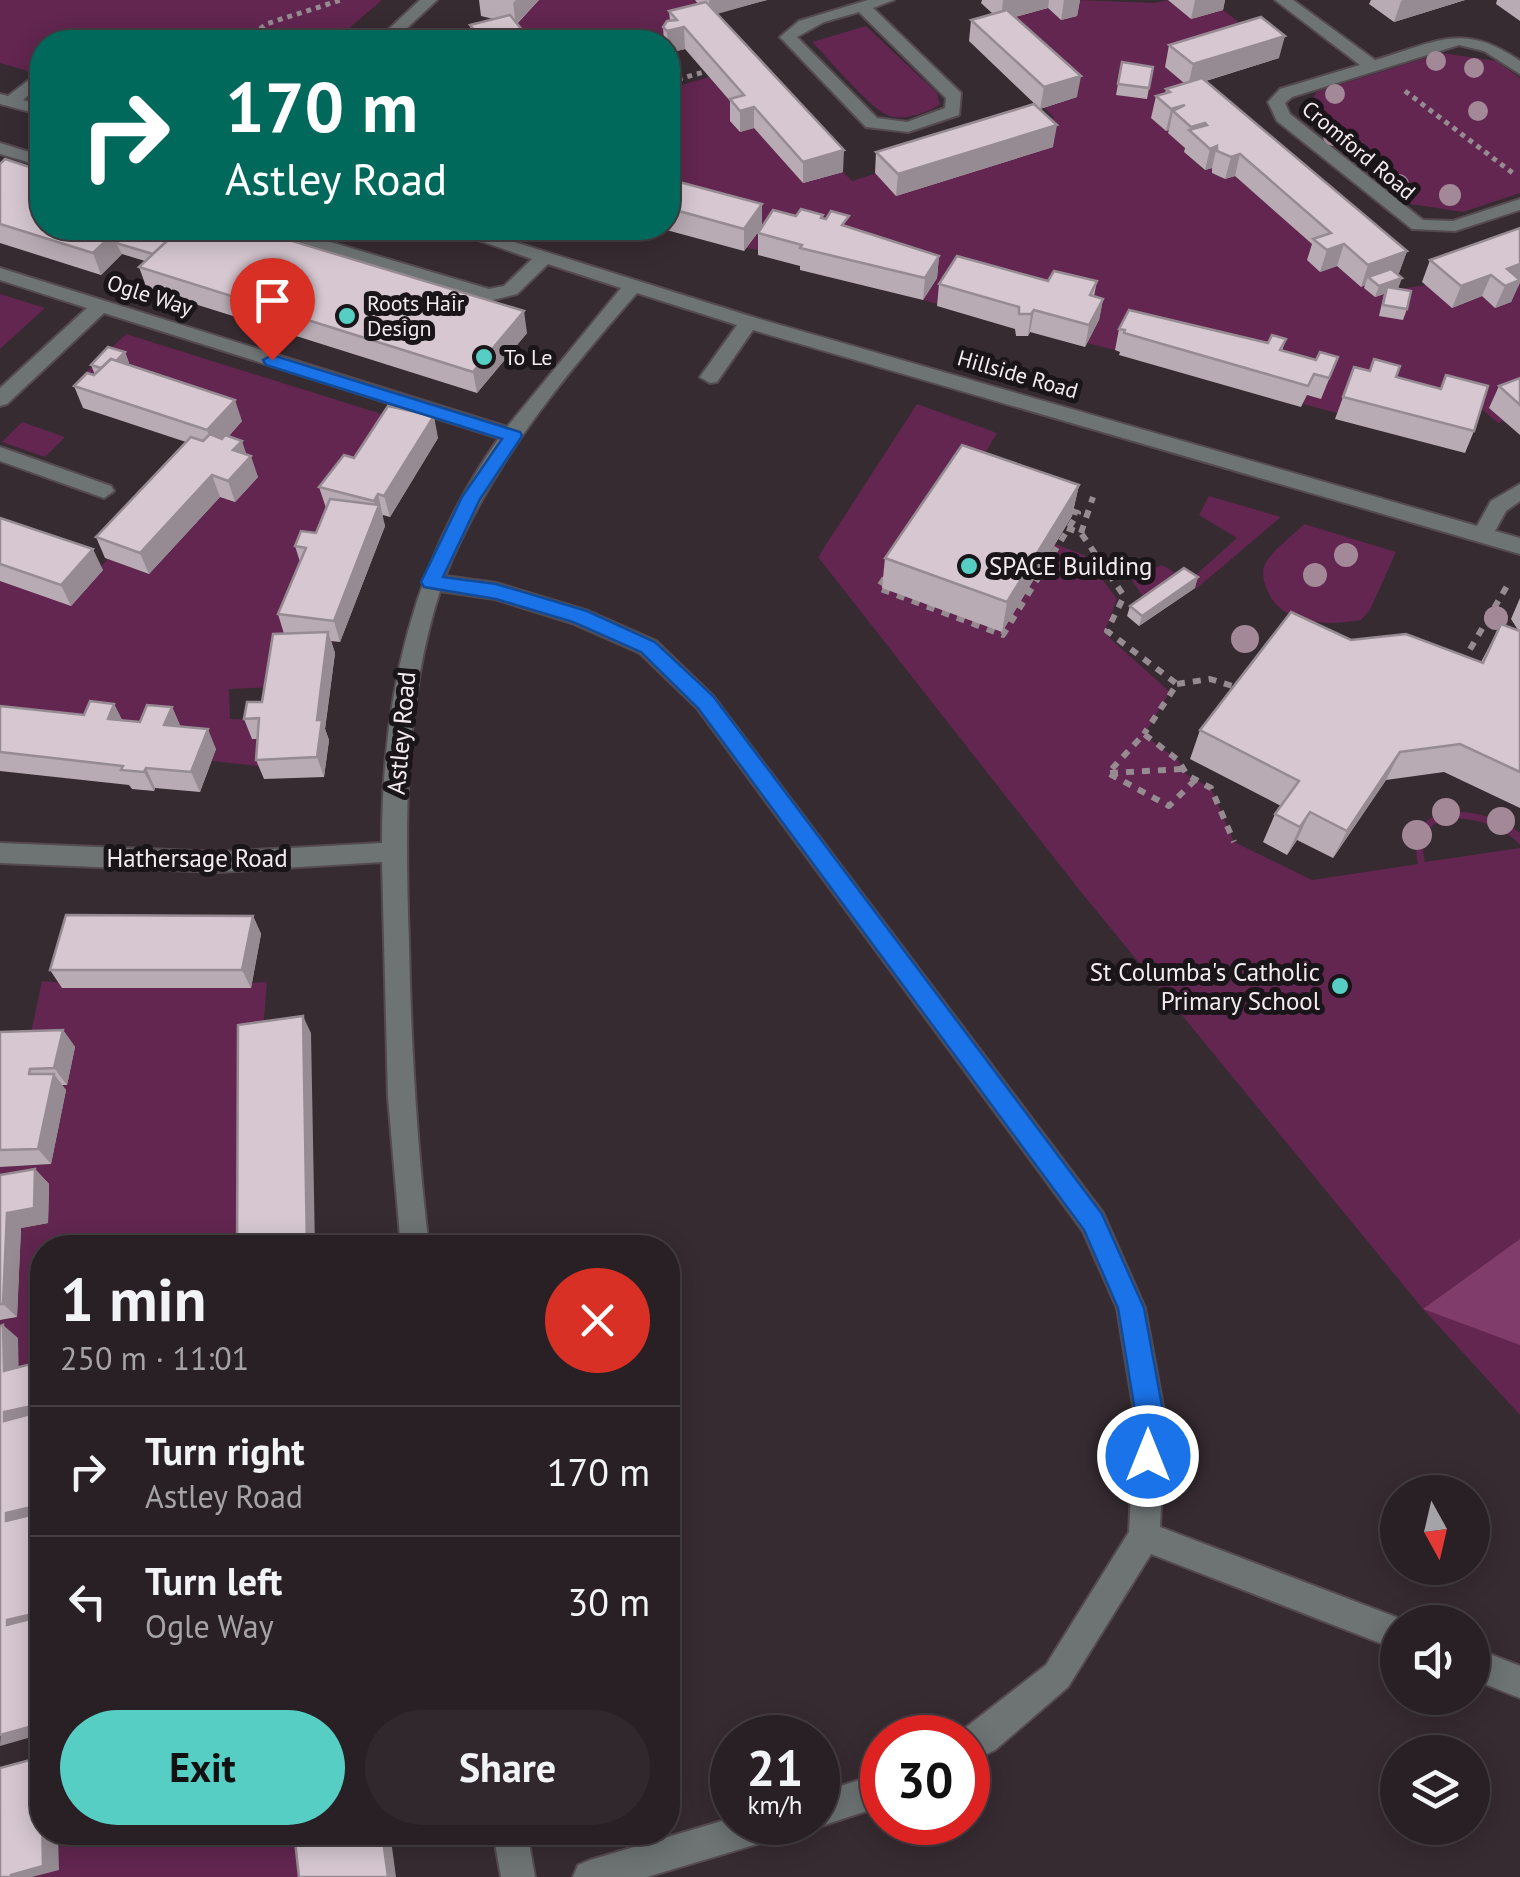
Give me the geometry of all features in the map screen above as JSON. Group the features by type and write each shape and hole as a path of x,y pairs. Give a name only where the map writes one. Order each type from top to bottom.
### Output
{"street":[{"path":"396,30 429,0"},
{"path":"864,6 949,90 954,97 953,111 908,128 872,123 788,37 797,26 864,6 886,0"},
{"path":"1282,0 1372,66"},
{"name":"Cromford Road","path":"1520,69 1489,47 1469,40 1444,43 1282,95 1276,102 1278,110 1418,225 1448,228 1520,204"},
{"path":"5,100 30,83"},
{"path":"5,100 30,107"},
{"path":"0,148 30,157"},
{"path":"306,240 489,294 510,290 545,257"},
{"name":"Hillside Road","path":"516,240 545,257 749,322 1520,546"},
{"name":"Ogle Way","path":"0,274 513,436"},
{"name":"Astley Road","path":"415,1235 399,1092 394,852 395,753 405,670 431,582 471,497 513,436 633,286"},
{"path":"0,399 101,306"},
{"path":"710,377 749,322"},
{"path":"0,454 104,491"},
{"path":"1483,536 1498,506 1520,492"},
{"path":"431,582 496,592 580,616 648,647 705,702 1093,1222 1131,1308 1150,1417 1144,1536 1057,1676 990,1729"},
{"name":"Hathersage Road","path":"0,853 164,862 394,852"},
{"path":"1144,1536 1380,1627"},
{"path":"1490,1670 1520,1682"},
{"path":"590,1877 710,1841"},
{"path":"512,1845 518,1877"}],"path":[{"path":"259,30 266,24 342,0"},
{"path":"680,79 704,72"},
{"path":"1396,84 1520,179"},
{"path":"956,472 1078,513 1067,528 1003,635 878,588 956,472"},
{"path":"1080,532 1093,497"},
{"path":"1067,528 1080,532 1124,596 1107,631 1177,684"},
{"path":"1459,670 1507,586"},
{"path":"1477,638 1495,644"},
{"path":"1108,773 1144,734 1177,684 1202,677 1218,678 1243,690 1252,678"},
{"path":"1144,734 1178,760 1195,780 1211,788 1234,842"},
{"path":"1108,773 1183,769"},
{"path":"1108,773 1169,806 1195,780"}],"shaded area":[{"path":"0,0 382,0 347,30 30,30 30,72 0,63"},
{"path":"538,0 695,0 710,16 680,35 680,30 511,30"},
{"path":"1078,0 1168,0 1191,19 1223,10 1261,39 1166,68 1188,86 1152,119 1166,131 1180,127 1185,153 1204,170 1223,165 1212,173 1225,179 1235,176 1324,254 1319,272 1337,266 1361,286 1385,278 1398,289 1426,285 1452,307 1482,296 1495,307 1510,302 1498,291 1520,283 1520,395 1490,407 1504,421 1498,423 1479,407 1346,389 1337,413 1303,404 1307,395 1321,399 1125,332 1115,350 1087,343 1099,321 938,304 923,300 936,278 746,248 680,208 680,85 709,77 744,117 740,132 754,128 843,172 852,181 1054,118 1044,107 1076,97 991,23 1048,8 1061,20 1076,16"},
{"path":"866,26 937,93 940,104 915,116 887,115 859,92 812,42"},
{"path":"1442,53 1496,61 1520,78 1520,193 1463,212 1404,203 1304,119 1316,92"},
{"path":"0,294 45,308 0,349"},
{"path":"126,334 439,432 326,508 333,641 330,653 275,687 229,689 230,719 270,720 267,767 212,761 216,749 0,725 0,581 98,569 108,559 149,574 220,497 215,451 241,421 112,381 128,362 95,376 85,373"},
{"name":"St Columba's Catholic Primary School","path":"917,404 997,433 972,476 1055,544 1084,555 1117,599 1104,633 1170,692 1144,735 1178,760 1187,775 1211,788 1234,842 1312,880 1418,864 1417,842 1422,826 1434,816 1450,812 1486,816 1520,833 1520,845 1492,826 1456,819 1441,821 1429,829 1423,842 1425,862 1520,848 1520,1415 1423,1309 1081,892 818,557"},
{"path":"22,422 65,437 45,457 2,442"},
{"path":"1209,496 1281,517 1196,589 1181,579 1147,603 1130,577 1162,565 1189,581 1237,538 1199,515"},
{"path":"1304,524 1396,552 1370,610 1361,620 1306,620 1293,616 1273,600 1264,581 1265,564"},
{"path":"42,981 110,987 250,988 252,983 267,982 247,1235 30,1235 30,1380 19,1383 0,1343 0,1320 17,1317 21,1228 47,1223 0,1193 0,1167 51,1164 65,1090 42,1091 31,1033"},
{"path":"1520,1239 1520,1345 1423,1309"},
{"path":"58,1845 305,1845 309,1877 32,1877 59,1869"}],"building":[{"path":"706,2 844,150 803,162 754,107 740,111 730,99 744,95 684,27 663,27 667,21 677,20 669,11"},
{"path":"1007,10 1081,76 1044,87 971,20"},
{"path":"510,15 522,30 474,30 470,25"},
{"path":"1261,17 1285,36 1193,64 1169,45"},
{"path":"1122,62 1153,67 1149,88 1118,84"},
{"path":"1202,78 1407,251 1368,265 1344,244 1327,250 1313,239 1331,233 1240,154 1231,157 1217,151 1217,146 1210,149 1189,130 1207,125 1191,127 1173,111 1185,105 1171,109 1156,96"},
{"path":"1034,104 1057,125 898,174 876,152"},
{"path":"5,159 30,167 30,233 0,224 0,164"},
{"path":"680,182 762,204 744,229 680,211"},
{"path":"801,209 826,219 831,211 849,216 842,225 939,256 925,278 800,248 802,245 758,233 773,210 796,216"},
{"path":"1520,228 1520,264 1507,269 1520,280 1505,286 1491,275 1461,286 1430,260"},
{"path":"51,240 107,240 93,253"},
{"path":"119,240 168,240 153,254 116,243"},
{"path":"168,240 289,240 524,311 473,372 139,267"},
{"path":"957,256 1048,281 1054,271 1097,281 1090,295 1103,299 1089,325 1034,310 1031,314 1019,314 1019,307 939,284"},
{"path":"1391,269 1402,278 1379,286 1368,277"},
{"path":"1387,287 1411,291 1407,309 1383,305"},
{"path":"1129,310 1268,343 1272,335 1286,339 1280,350 1316,360 1320,352 1338,357 1329,378 1314,374 1308,386 1124,333 1119,329"},
{"path":"108,347 125,352 101,368 91,365"},
{"path":"111,359 235,400 207,430 74,386"},
{"path":"1374,359 1400,366 1396,377 1441,389 1446,375 1488,386 1474,431 1343,397 1354,367 1370,371"},
{"path":"1520,378 1520,405 1499,386"},
{"path":"388,406 434,416 384,496 378,494 374,501 319,487 344,455 354,458"},
{"path":"210,434 242,441 233,450 251,456 228,481 212,475 140,553 96,537 191,437 203,441"},
{"name":"SPACE Building","path":"962,445 1079,485 1007,602 885,558"},
{"path":"330,499 379,505 334,621 278,614 306,548 295,546 301,531 316,533"},
{"path":"0,518 93,549 61,585 0,564"},
{"path":"1184,568 1198,577 1142,616 1130,606"},
{"path":"1291,612 1351,640 1406,634 1483,663 1501,624 1520,631 1520,772 1460,744 1400,752 1347,831 1310,812 1300,827 1275,814 1299,781 1200,730"},
{"path":"328,632 317,720 322,720 317,757 256,760 259,718 244,719 247,702 262,702 273,634"},
{"path":"90,701 114,704 108,719 140,722 147,705 172,707 164,725 208,729 191,772 121,770 123,766 0,752 0,706 84,715"},
{"path":"66,915 253,916 242,970 50,970"},
{"path":"303,1016 307,1235 237,1235 238,1025"},
{"path":"63,1030 54,1068 30,1069 29,1074 54,1074 38,1149 0,1150 0,1032"},
{"path":"35,1169 34,1208 7,1213 0,1304 0,1175"},
{"path":"3,1325 4,1371 30,1364 30,1406 4,1412 4,1421 30,1414 30,1507 6,1513 6,1521 30,1515 30,1615 7,1620 7,1625 30,1619 30,1727 0,1735"},
{"path":"30,1760 30,1845 43,1845 43,1866 11,1877 0,1877 0,1768"},
{"path":"295,1845 384,1845 388,1877 299,1877"}],"place":[{"name":"Roots Hair Design","path":"347,316"},
{"name":"To Le","path":"484,357"},
{"name":"SPACE Building","path":"969,566"},
{"name":"St Columba's Catholic Primary School","path":"1340,986"}],"route":[{"path":"272,360 513,436 456,523 431,582 496,592 580,616 648,647 705,702 1093,1222 1131,1308 1150,1417 1148,1456"}]}
